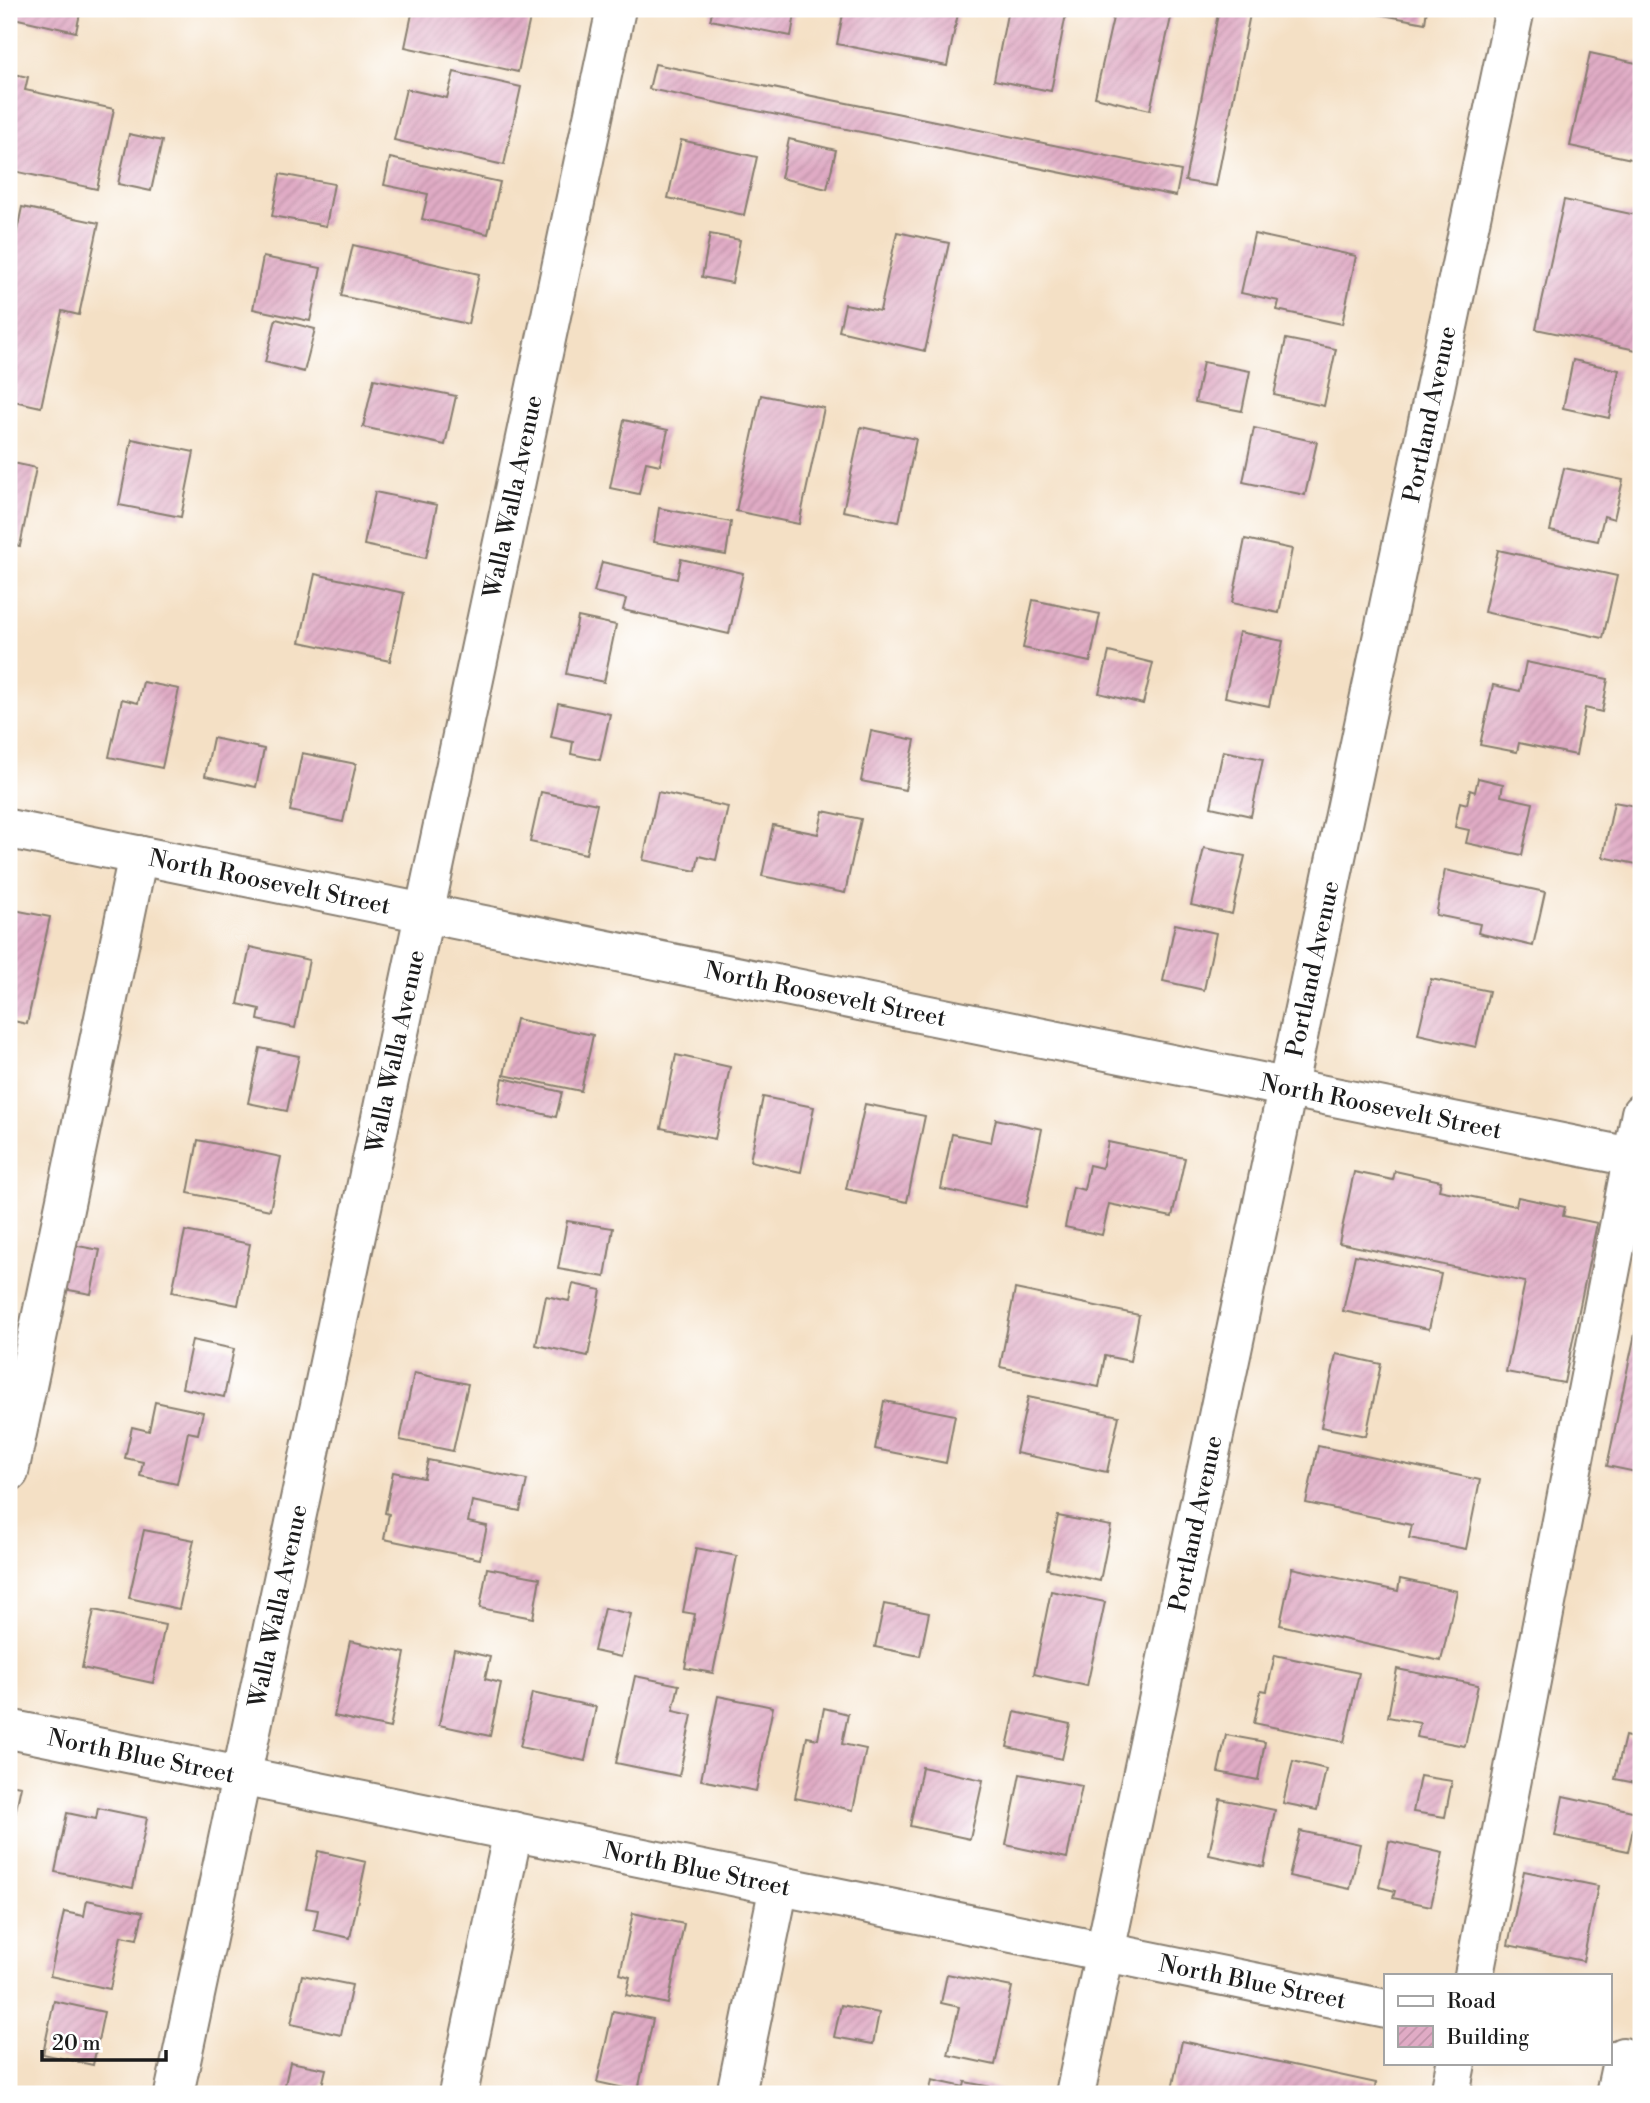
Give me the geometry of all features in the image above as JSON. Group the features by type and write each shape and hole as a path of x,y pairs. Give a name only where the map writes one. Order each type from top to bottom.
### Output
{"street":[{"name":"Walla Walla Avenue","path":"174,2094 616,9"},
{"name":"Portland Avenue","path":"1076,2094 1515,9"},
{"name":"North Roosevelt Street","path":"9,829 1637,1158"},
{"path":"9,1472 138,855"},
{"path":"1474,1974 1637,1158 1641,1113"},
{"name":"North Blue Street","path":"9,1729 1384,2009"},
{"path":"458,2094 513,1832"},
{"path":"736,2094 779,1886"},
{"path":"1615,2094 1625,2057"},
{"path":"1450,2094 1456,2064"}],"building":[{"path":"9,9 81,9 76,32 9,17"},
{"path":"413,9 532,9 518,72 405,47"},
{"path":"713,9 796,9 791,36 710,20"},
{"path":"844,9 959,9 947,66 837,44"},
{"path":"1008,9 1067,9 1051,91 994,80"},
{"path":"1115,9 1173,9 1150,110 1095,97"},
{"path":"1219,9 1251,9 1216,186 1185,181"},
{"path":"1368,9 1427,9 1425,23 1367,12"},
{"path":"1590,53 1641,64 1641,161 1570,146"},
{"path":"655,64 1181,171 1176,196 649,89"},
{"path":"454,72 521,87 504,165 394,140 406,89 447,98"},
{"path":"9,73 28,77 25,90 114,109 97,189 9,170"},
{"path":"129,134 162,141 151,191 118,184"},
{"path":"789,139 836,150 827,189 781,178"},
{"path":"681,140 757,157 744,215 668,198"},
{"path":"390,158 500,182 488,234 422,219 428,194 384,185"},
{"path":"280,174 334,184 326,226 272,216"},
{"path":"1564,200 1641,216 1641,351 1536,329"},
{"path":"22,207 99,223 79,315 62,311 41,407 9,400 9,269"},
{"path":"897,232 949,243 925,351 839,331 845,304 880,311"},
{"path":"710,234 740,240 732,283 702,277"},
{"path":"1254,234 1356,256 1342,324 1277,310 1279,301 1241,293"},
{"path":"353,245 479,274 468,324 341,296"},
{"path":"263,257 321,268 310,321 253,309"},
{"path":"276,319 315,329 304,372 265,362"},
{"path":"1286,339 1336,349 1324,406 1274,395"},
{"path":"1573,360 1619,370 1609,418 1563,408"},
{"path":"1203,362 1250,371 1242,411 1195,402"},
{"path":"374,379 456,396 445,445 363,427"},
{"path":"761,395 824,408 799,524 736,511"},
{"path":"624,420 668,430 660,465 646,462 639,494 610,488"},
{"path":"861,427 916,439 899,522 843,511"},
{"path":"1254,428 1317,442 1305,495 1243,482"},
{"path":"132,439 194,452 181,517 119,505"},
{"path":"9,462 36,468 20,546 9,544"},
{"path":"1564,468 1623,480 1614,519 1604,516 1598,541 1550,531"},
{"path":"375,492 437,505 426,558 364,545"},
{"path":"659,508 731,522 726,555 654,542"},
{"path":"1245,539 1292,549 1279,613 1232,603"},
{"path":"1498,550 1617,576 1603,638 1484,612"},
{"path":"681,559 743,573 729,634 623,610 626,599 594,592 602,562 677,579"},
{"path":"315,574 404,593 390,661 300,642"},
{"path":"1033,600 1100,614 1090,662 1023,648"},
{"path":"578,617 616,625 604,682 566,674"},
{"path":"1239,632 1283,641 1269,706 1225,697"},
{"path":"1109,652 1153,663 1143,704 1099,693"},
{"path":"1526,662 1608,679 1602,712 1585,708 1576,755 1519,743 1517,752 1480,745 1493,685 1520,691"},
{"path":"143,682 179,689 162,768 109,757 122,699 138,703"},
{"path":"558,703 610,714 600,760 571,754 573,742 551,737"},
{"path":"871,731 915,740 905,790 861,781"},
{"path":"213,738 264,749 256,787 205,776"},
{"path":"1223,751 1263,759 1251,816 1211,807"},
{"path":"302,753 356,764 343,822 290,811"},
{"path":"1478,778 1503,784 1501,796 1533,803 1522,855 1466,843 1469,830 1455,827 1460,802 1467,804 1470,790 1475,792"},
{"path":"541,792 597,804 586,854 530,842"},
{"path":"658,792 728,807 716,860 699,856 696,871 643,860"},
{"path":"1614,802 1641,807 1641,865 1603,857"},
{"path":"823,811 861,819 845,893 762,876 773,825 818,834"},
{"path":"1204,848 1245,856 1232,914 1191,905"},
{"path":"1445,870 1545,892 1533,946 1478,933 1480,924 1436,915"},
{"path":"9,909 50,917 27,1024 9,1020"},
{"path":"1175,924 1216,933 1204,990 1163,981"},
{"path":"250,947 309,960 295,1028 258,1020 260,1009 238,1004"},
{"path":"1431,979 1489,991 1476,1047 1418,1034"},
{"path":"516,1019 593,1035 581,1091 504,1075"},
{"path":"260,1048 299,1056 287,1111 248,1103"},
{"path":"676,1055 730,1067 715,1139 661,1128"},
{"path":"503,1078 562,1092 556,1117 498,1103"},
{"path":"763,1097 814,1107 801,1172 750,1161"},
{"path":"865,1104 925,1116 907,1202 846,1189"},
{"path":"996,1119 1042,1129 1026,1207 941,1189 952,1134 991,1142"},
{"path":"198,1140 281,1157 270,1210 188,1193"},
{"path":"1108,1142 1185,1158 1172,1217 1109,1204 1102,1235 1065,1227 1073,1187 1084,1190 1089,1165 1102,1168"},
{"path":"1395,1171 1441,1181 1439,1190 1516,1206 1518,1197 1565,1207 1563,1216 1597,1223 1564,1383 1506,1372 1525,1282 1339,1243 1354,1172 1393,1180"},
{"path":"567,1221 613,1228 605,1277 558,1269"},
{"path":"185,1231 250,1244 238,1305 172,1292"},
{"path":"67,1244 100,1250 91,1294 58,1288"},
{"path":"1355,1255 1441,1274 1429,1329 1343,1311"},
{"path":"573,1284 601,1290 588,1356 536,1345 546,1296 569,1301"},
{"path":"1015,1289 1139,1315 1130,1361 1105,1356 1099,1387 1000,1367"},
{"path":"1641,1310 1641,1473 1607,1466"},
{"path":"192,1340 234,1349 224,1397 182,1388"},
{"path":"1336,1354 1381,1364 1366,1436 1321,1427"},
{"path":"414,1373 468,1384 453,1451 400,1440"},
{"path":"1028,1397 1119,1416 1107,1472 1016,1453"},
{"path":"884,1401 955,1415 946,1463 875,1449"},
{"path":"155,1402 203,1412 198,1434 188,1432 177,1484 140,1476 143,1462 125,1458 132,1427 149,1431"},
{"path":"1318,1446 1480,1480 1466,1549 1409,1538 1412,1525 1306,1503"},
{"path":"428,1460 527,1480 520,1511 472,1501 468,1522 487,1526 480,1559 384,1539 389,1514 385,1513 393,1472 424,1478"},
{"path":"1058,1516 1111,1526 1100,1581 1047,1569"},
{"path":"144,1530 194,1540 179,1609 129,1598"},
{"path":"696,1548 737,1556 713,1673 685,1668 695,1614 683,1612"},
{"path":"487,1568 540,1578 533,1618 480,1608"},
{"path":"1292,1568 1398,1591 1400,1579 1457,1591 1441,1661 1280,1625"},
{"path":"1051,1591 1105,1602 1087,1686 1034,1674"},
{"path":"884,1604 929,1613 920,1656 875,1647"},
{"path":"604,1608 631,1614 621,1657 594,1651"},
{"path":"94,1610 165,1625 153,1683 82,1668"},
{"path":"350,1641 405,1653 390,1728 334,1716"},
{"path":"454,1649 490,1657 485,1679 501,1683 490,1736 439,1725"},
{"path":"1275,1655 1359,1673 1344,1742 1254,1723 1261,1690 1267,1691"},
{"path":"1397,1669 1478,1685 1465,1746 1417,1737 1420,1723 1388,1717"},
{"path":"635,1676 679,1685 673,1711 692,1715 679,1776 616,1763"},
{"path":"532,1693 596,1707 585,1761 520,1747"},
{"path":"718,1696 773,1707 756,1791 701,1780"},
{"path":"824,1708 848,1714 842,1744 866,1749 853,1810 795,1798 807,1737 818,1739"},
{"path":"1015,1712 1070,1724 1062,1759 1007,1747"},
{"path":"1226,1735 1265,1742 1258,1780 1218,1772"},
{"path":"1625,1736 1641,1740 1641,1784 1615,1779"},
{"path":"1293,1761 1326,1769 1317,1810 1283,1803"},
{"path":"922,1767 983,1780 970,1839 910,1826"},
{"path":"1020,1774 1082,1786 1067,1858 1006,1845"},
{"path":"1420,1776 1452,1781 1445,1817 1413,1812"},
{"path":"9,1784 21,1786 10,1838 9,1838"},
{"path":"1563,1796 1637,1812 1628,1851 1555,1836"},
{"path":"1220,1799 1275,1810 1264,1867 1209,1855"},
{"path":"98,1808 147,1818 133,1888 55,1872 67,1813 96,1819"},
{"path":"1300,1831 1360,1844 1350,1889 1289,1876"},
{"path":"1389,1841 1443,1853 1431,1906 1393,1898 1395,1891 1379,1887"},
{"path":"318,1851 366,1862 350,1938 314,1930 318,1910 306,1908"},
{"path":"1524,1871 1598,1886 1583,1961 1508,1945"},
{"path":"87,1900 143,1912 137,1939 121,1936 110,1989 50,1976 64,1912 84,1916"},
{"path":"633,1913 684,1924 668,2004 626,1995 630,1977 620,1974"},
{"path":"947,1974 1012,1987 995,2065 948,2055 959,2007 941,2003"},
{"path":"302,1975 352,1985 341,2035 291,2024"},
{"path":"54,2001 104,2012 93,2065 43,2054"},
{"path":"841,2005 879,2013 873,2044 834,2037"},
{"path":"613,2011 653,2019 638,2091 597,2082"},
{"path":"1182,2041 1376,2083 1373,2094 1171,2094"},
{"path":"290,2062 326,2069 320,2094 283,2094"},
{"path":"932,2080 964,2087 965,2082 1002,2089 1001,2094 929,2094"}]}
